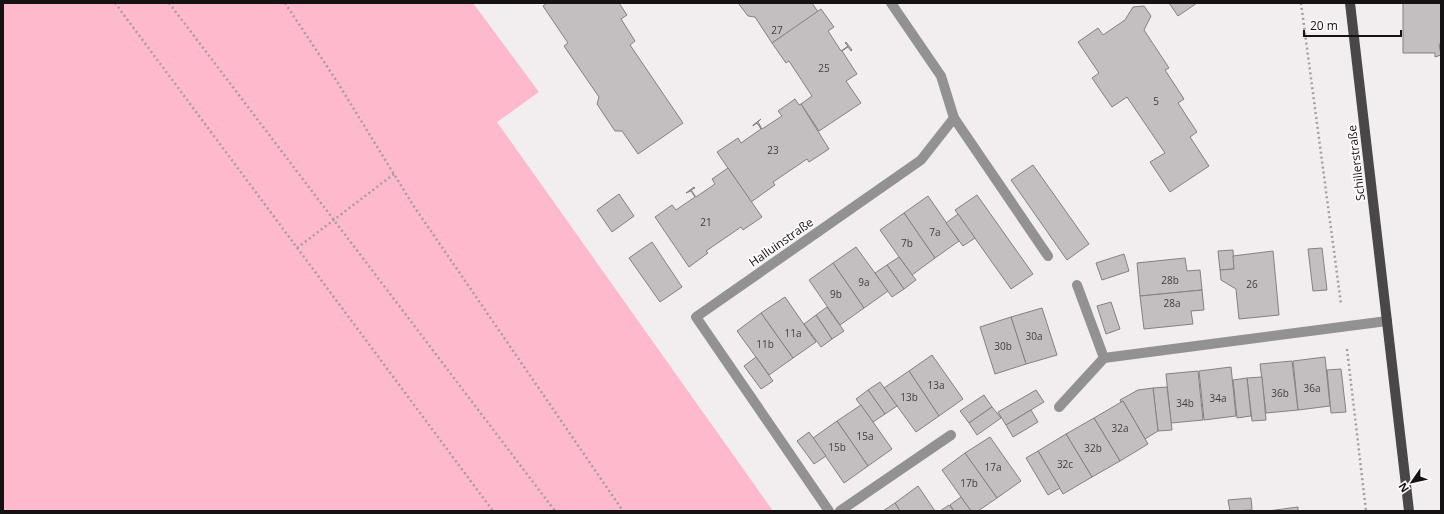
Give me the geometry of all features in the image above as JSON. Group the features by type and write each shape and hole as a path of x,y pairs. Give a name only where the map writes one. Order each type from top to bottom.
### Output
{"main road":[{"name":"Schillerstraße","path":"1350,3 1409,511"}],"street":[{"path":"891,3 941,76 954,118 1048,256"},
{"name":"Halluinstraße","path":"829,511 696,317 921,160 954,118"},
{"path":"1077,285 1104,358"},
{"path":"1059,407 1104,358 1387,321"},
{"path":"840,511 951,435"}],"path":[{"path":"115,3 493,511"},
{"path":"169,3 555,511"},
{"path":"285,3 336,80 413,205 623,511"},
{"path":"1301,3 1344,327 1366,511"},
{"path":"297,248 394,174"}],"shaded area":[{"path":"3,3 473,3 539,92 497,122 773,511 3,511"}],"building":[{"path":"547,3 619,3 627,15 621,19 635,41 630,45 683,123 638,154 622,131 615,131 597,104 599,97 564,46 568,43 543,6"},
{"path":"738,3 812,3 818,12 772,43 755,17 748,16"},
{"path":"1169,3 1197,3 1178,16"},
{"path":"1403,3 1441,3 1441,44 1439,44 1441,55 1435,57 1435,53 1403,53"},
{"path":"1144,6 1151,16 1144,30 1169,68 1165,70 1184,99 1178,103 1197,132 1190,137 1209,166 1170,192 1150,162 1165,153 1127,97 1112,107 1092,78 1099,73 1078,42 1098,28 1103,35 1125,20 1133,7"},
{"path":"821,9 834,27 828,31 841,51 848,46 845,43 846,42 852,50 851,51 848,47 842,51 857,74 846,81 861,103 819,131 801,104 812,96 789,61 786,63 772,43"},
{"path":"795,99 799,105 801,104 829,149 809,162 807,159 773,182 775,185 751,202 717,152 738,138 741,143 761,129 757,123 753,125 761,119 758,122 762,129 782,116 778,111"},
{"path":"1033,165 1089,244 1067,260 1011,180"},
{"path":"728,168 762,217 743,230 741,227 706,251 708,253 689,267 655,217 672,205 676,210 695,197 691,191 686,193 694,187 695,188 691,190 696,197 715,184 712,179"},
{"path":"619,194 634,216 612,232 597,210"},
{"path":"977,195 1033,274 1011,289 955,210"},
{"path":"928,196 959,241 935,258 904,213"},
{"path":"904,213 935,258 912,275 880,230"},
{"path":"958,214 975,238 963,246 946,223"},
{"path":"652,242 682,287 660,302 629,258"},
{"path":"856,247 888,291 864,308 833,263"},
{"path":"1322,248 1327,290 1313,291 1308,249"},
{"path":"1233,250 1234,269 1220,270 1218,251"},
{"path":"1273,251 1279,315 1239,319 1236,289 1221,280 1220,270 1234,269 1233,256"},
{"path":"1124,254 1129,271 1102,280 1096,263"},
{"path":"899,257 916,280 904,289 887,265"},
{"path":"1185,258 1187,271 1200,270 1202,290 1140,296 1137,263"},
{"path":"833,263 864,308 840,325 809,280"},
{"path":"887,265 904,289 892,297 875,273"},
{"path":"1202,290 1204,310 1191,311 1193,324 1144,329 1140,296"},
{"path":"785,297 816,342 793,358 761,313"},
{"path":"1111,302 1120,329 1106,334 1097,306"},
{"path":"827,307 844,331 832,339 816,315"},
{"path":"1042,308 1057,355 1026,364 1011,317"},
{"path":"761,313 793,358 769,375 737,331"},
{"path":"816,315 832,339 821,347 804,324"},
{"path":"1011,317 1026,364 995,374 980,327"},
{"path":"932,355 963,399 939,416 909,371"},
{"path":"756,357 773,381 761,389 744,366"},
{"path":"1325,357 1330,406 1298,410 1293,361"},
{"path":"1292,361 1298,410 1266,413 1260,364"},
{"path":"1231,367 1236,416 1204,420 1199,371"},
{"path":"1341,369 1346,412 1331,413 1327,370"},
{"path":"909,371 939,416 916,432 884,388"},
{"path":"1198,371 1203,420 1171,423 1166,374"},
{"path":"1262,377 1266,420 1252,421 1247,378"},
{"path":"1247,378 1251,416 1237,418 1233,380"},
{"path":"880,382 897,406 885,414 868,390"},
{"path":"1167,387 1172,430 1158,431 1153,388"},
{"path":"1153,388 1158,431 1145,439 1123,401 1121,402 1120,400 1138,390"},
{"path":"868,390 885,414 873,422 856,399"},
{"path":"1036,390 1044,402 1006,425 998,412"},
{"path":"984,395 992,407 969,423 960,411"},
{"path":"1123,401 1148,444 1120,461 1094,418"},
{"path":"861,405 892,449 868,466 837,421"},
{"path":"992,407 1001,418 977,435 969,423"},
{"path":"1031,410 1038,422 1013,437 1006,425"},
{"path":"1094,418 1120,461 1092,477 1066,434"},
{"path":"837,421 868,466 844,483 813,438"},
{"path":"809,432 826,456 814,464 797,441"},
{"path":"1066,434 1092,477 1063,494 1038,451"},
{"path":"990,437 1021,481 997,498 965,453"},
{"path":"1038,451 1060,488 1048,495 1026,458"},
{"path":"965,453 997,498 978,511 971,511 942,470"},
{"path":"918,486 935,511 900,511 895,503"},
{"path":"961,497 971,511 954,511 950,505"},
{"path":"1251,498 1252,510 1230,511 1228,500"},
{"path":"895,503 900,511 883,511"},
{"path":"949,505 954,511 940,511"},
{"path":"1298,507 1298,511 1268,511"}]}
